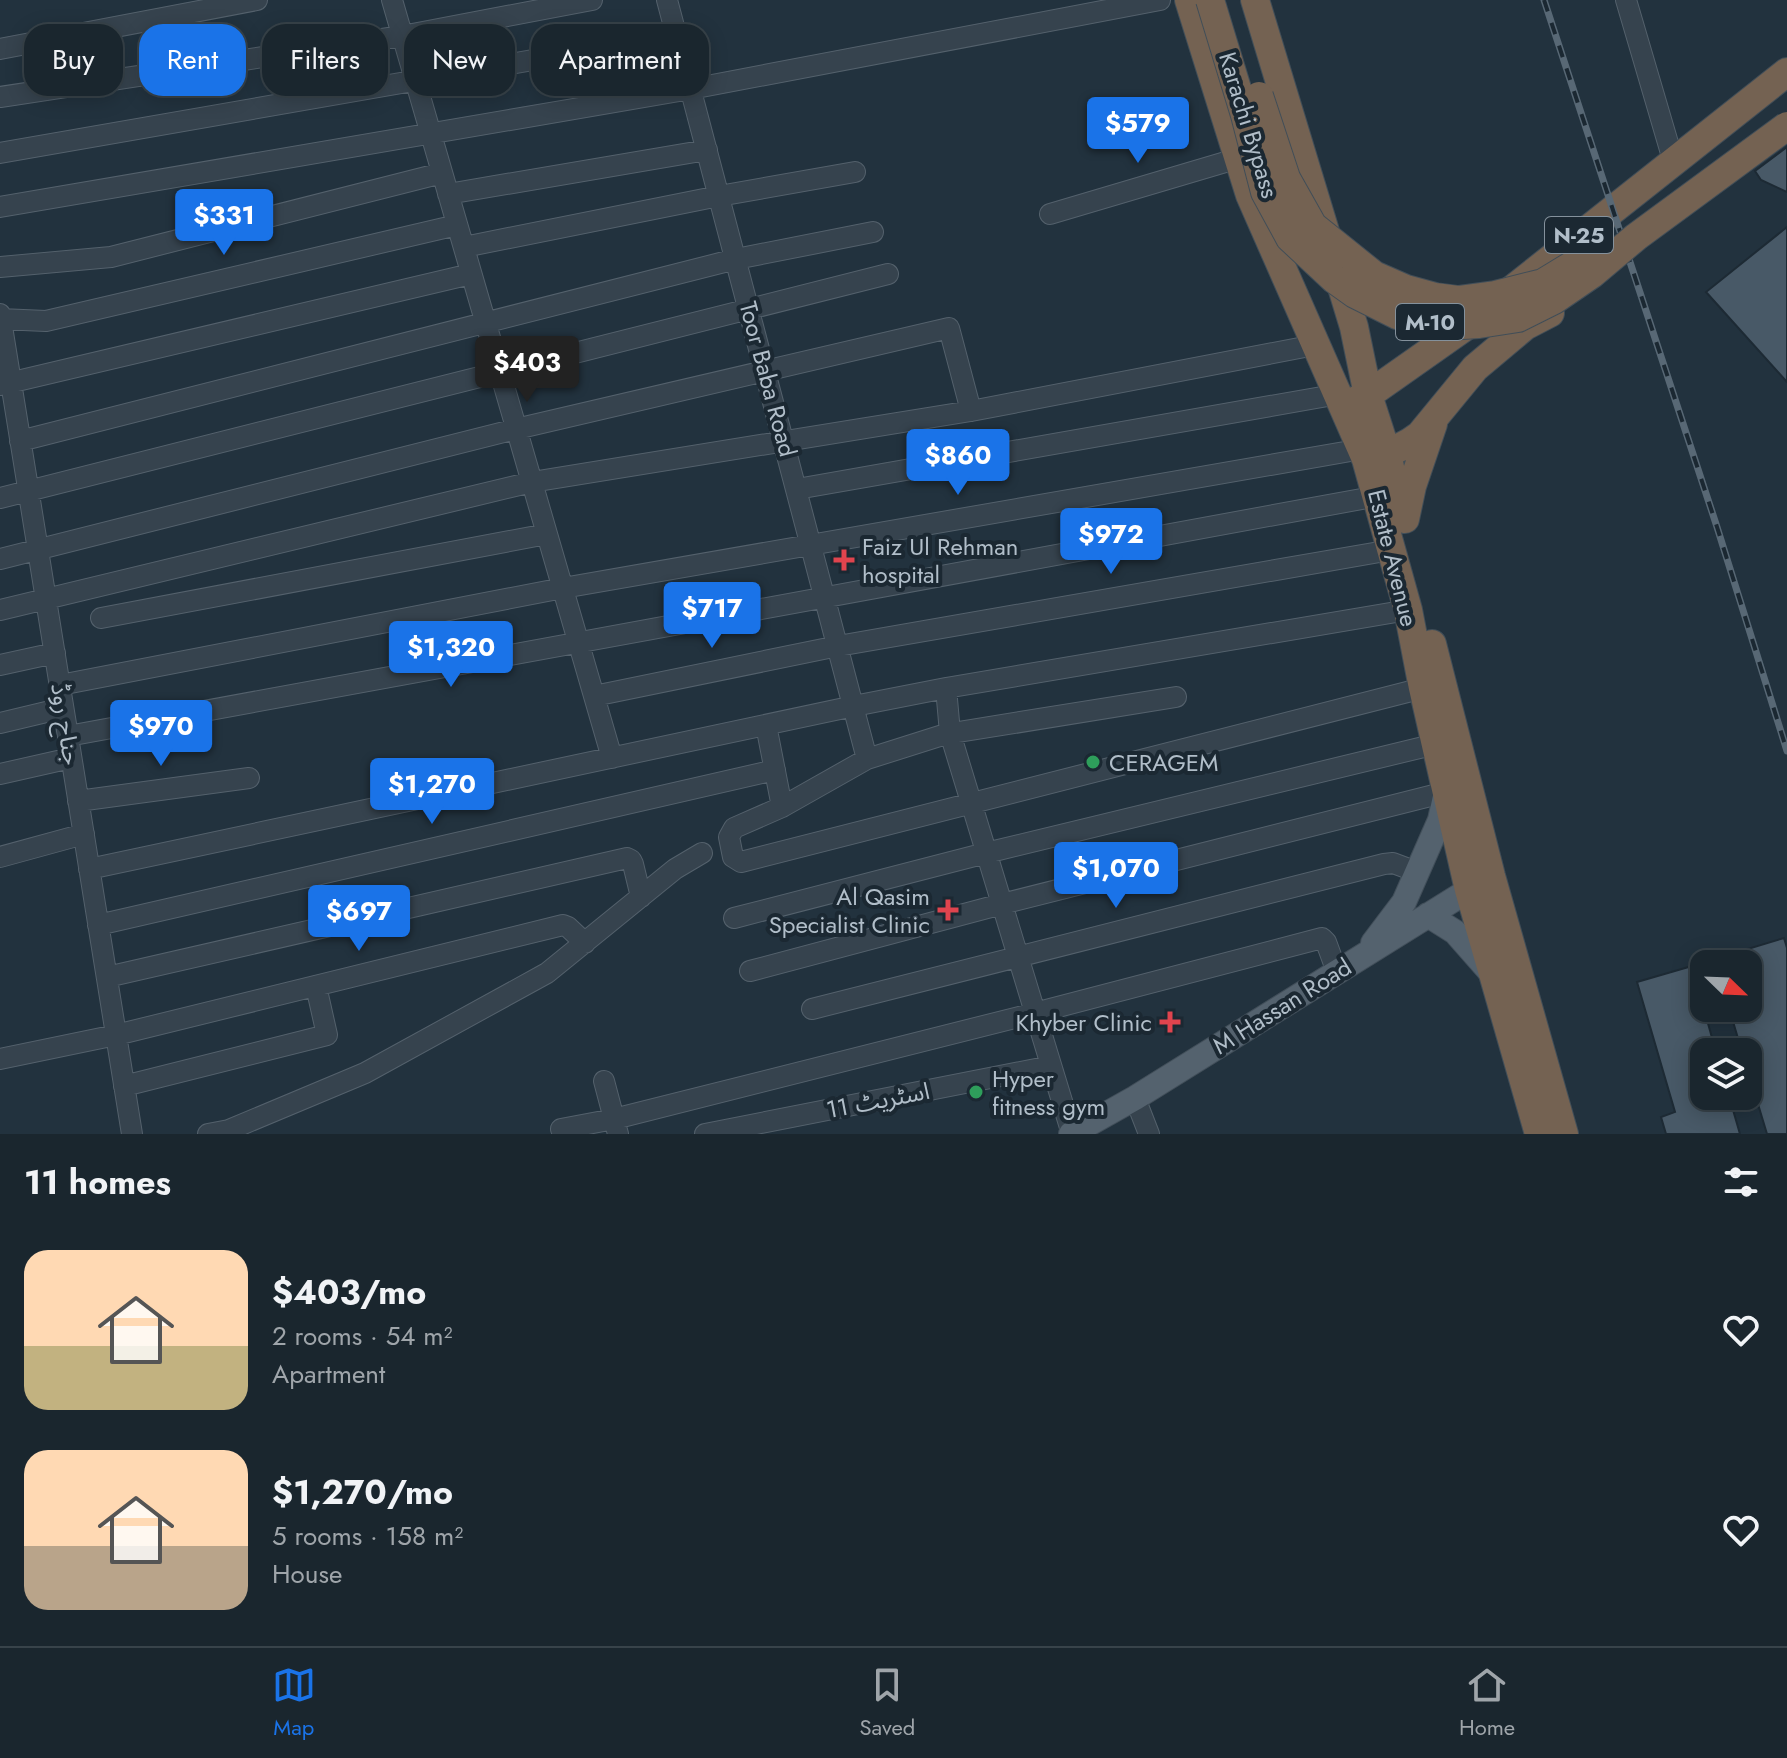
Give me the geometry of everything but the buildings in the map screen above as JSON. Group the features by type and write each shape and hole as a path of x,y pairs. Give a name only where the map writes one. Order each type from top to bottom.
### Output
{"highway":[{"name":"Estate Avenue","path":"1189,0 1250,195 1315,345 1350,398 1372,454 1398,538 1480,883 1494,975 1539,1134"},
{"name":"Karachi Bypass","path":"1210,0 1265,192 1290,238 1355,294 1397,315 1446,326 1518,318 1554,300 1787,126"},
{"name":"Karachi Bypass","path":"1230,0 1286,178 1313,226 1374,275 1435,297 1458,300 1543,283 1578,262 1787,104"},
{"name":"Estate Avenue","path":"1255,0 1357,342 1350,398"},
{"name":"N-25","path":"1350,398 1466,326 1787,72"},
{"name":"N-25","path":"1372,454 1412,442 1475,368 1525,326 1595,287 1643,242 1787,137"},
{"path":"1300,309 1312,312 1325,310 1336,303 1343,292"},
{"path":"1398,538 1435,416"},
{"name":"Estate Avenue","path":"1372,454 1378,496 1398,538 1408,610 1446,792 1480,883 1564,1134"}],"main road":[{"path":"1361,957 1404,902 1440,820 1446,792"},
{"name":"M Hassan Road","path":"1072,1134 1480,883"},
{"path":"1428,915 1455,932 1494,975"}],"street":[{"path":"0,49 257,0"},
{"path":"392,0 404,43"},
{"path":"0,97 402,36 592,0"},
{"name":"Toor Baba Road","path":"667,0 673,24"},
{"path":"709,86 1160,0"},
{"path":"1626,0 1673,160"},
{"path":"0,153 404,83"},
{"path":"420,96 612,758"},
{"path":"0,207 651,96"},
{"name":"Toor Baba Road","path":"693,96 867,759"},
{"path":"448,194 707,150"},
{"path":"1050,214 1239,158"},
{"path":"464,247 855,172"},
{"path":"0,267 111,257 442,173"},
{"path":"0,317 46,321 457,225"},
{"path":"20,441 736,259 873,232"},
{"path":"6,384 471,274"},
{"path":"0,498 888,274"},
{"name":"جناح روڈ","path":"0,317 6,384 20,441 132,1134"},
{"path":"0,559 516,429 949,328 971,411"},
{"path":"0,610 532,482 971,411 1315,345"},
{"path":"797,489 1350,398"},
{"path":"60,685 563,588 1372,454"},
{"path":"68,736 1378,496"},
{"path":"101,618 547,534"},
{"path":"594,696 1398,538"},
{"path":"89,869 854,706 1408,610"},
{"path":"0,665 55,653"},
{"path":"946,688 950,733 1072,1134"},
{"path":"1176,697 950,733 867,759 782,807 734,828 729,837 733,857 741,862 1423,688"},
{"path":"0,723 63,708"},
{"path":"766,725 782,807"},
{"path":"734,918 986,853 1436,744"},
{"path":"0,774 71,758"},
{"path":"98,925 775,770"},
{"path":"78,801 249,778"},
{"path":"750,971 1446,792"},
{"path":"0,857 84,834"},
{"path":"208,1134 229,1130 365,1073 547,973 675,869 702,853"},
{"path":"107,977 627,858 633,864 641,897"},
{"path":"812,1009 1384,864 1393,863 1417,872"},
{"path":"0,1059 116,1035 563,925 585,943"},
{"path":"561,1129 616,1126 1322,938 1337,972"},
{"path":"124,1086 327,1035 316,986"},
{"name":"اسٹریٹ 11","path":"705,1134 1051,1066"},
{"path":"604,1081 616,1126"},
{"path":"1135,1098 1149,1134"}],"railway":[{"path":"1544,0 1787,751"}],"place":[{"name":"Faiz Ul Rehman hospital","path":"844,560"},
{"name":"CERAGEM","path":"1093,762"},
{"name":"Al Qasim Specialist Clinic","path":"948,910"},
{"name":"Khyber Clinic","path":"1170,1022"},
{"name":"Hyper fitness gym","path":"976,1092"}]}
